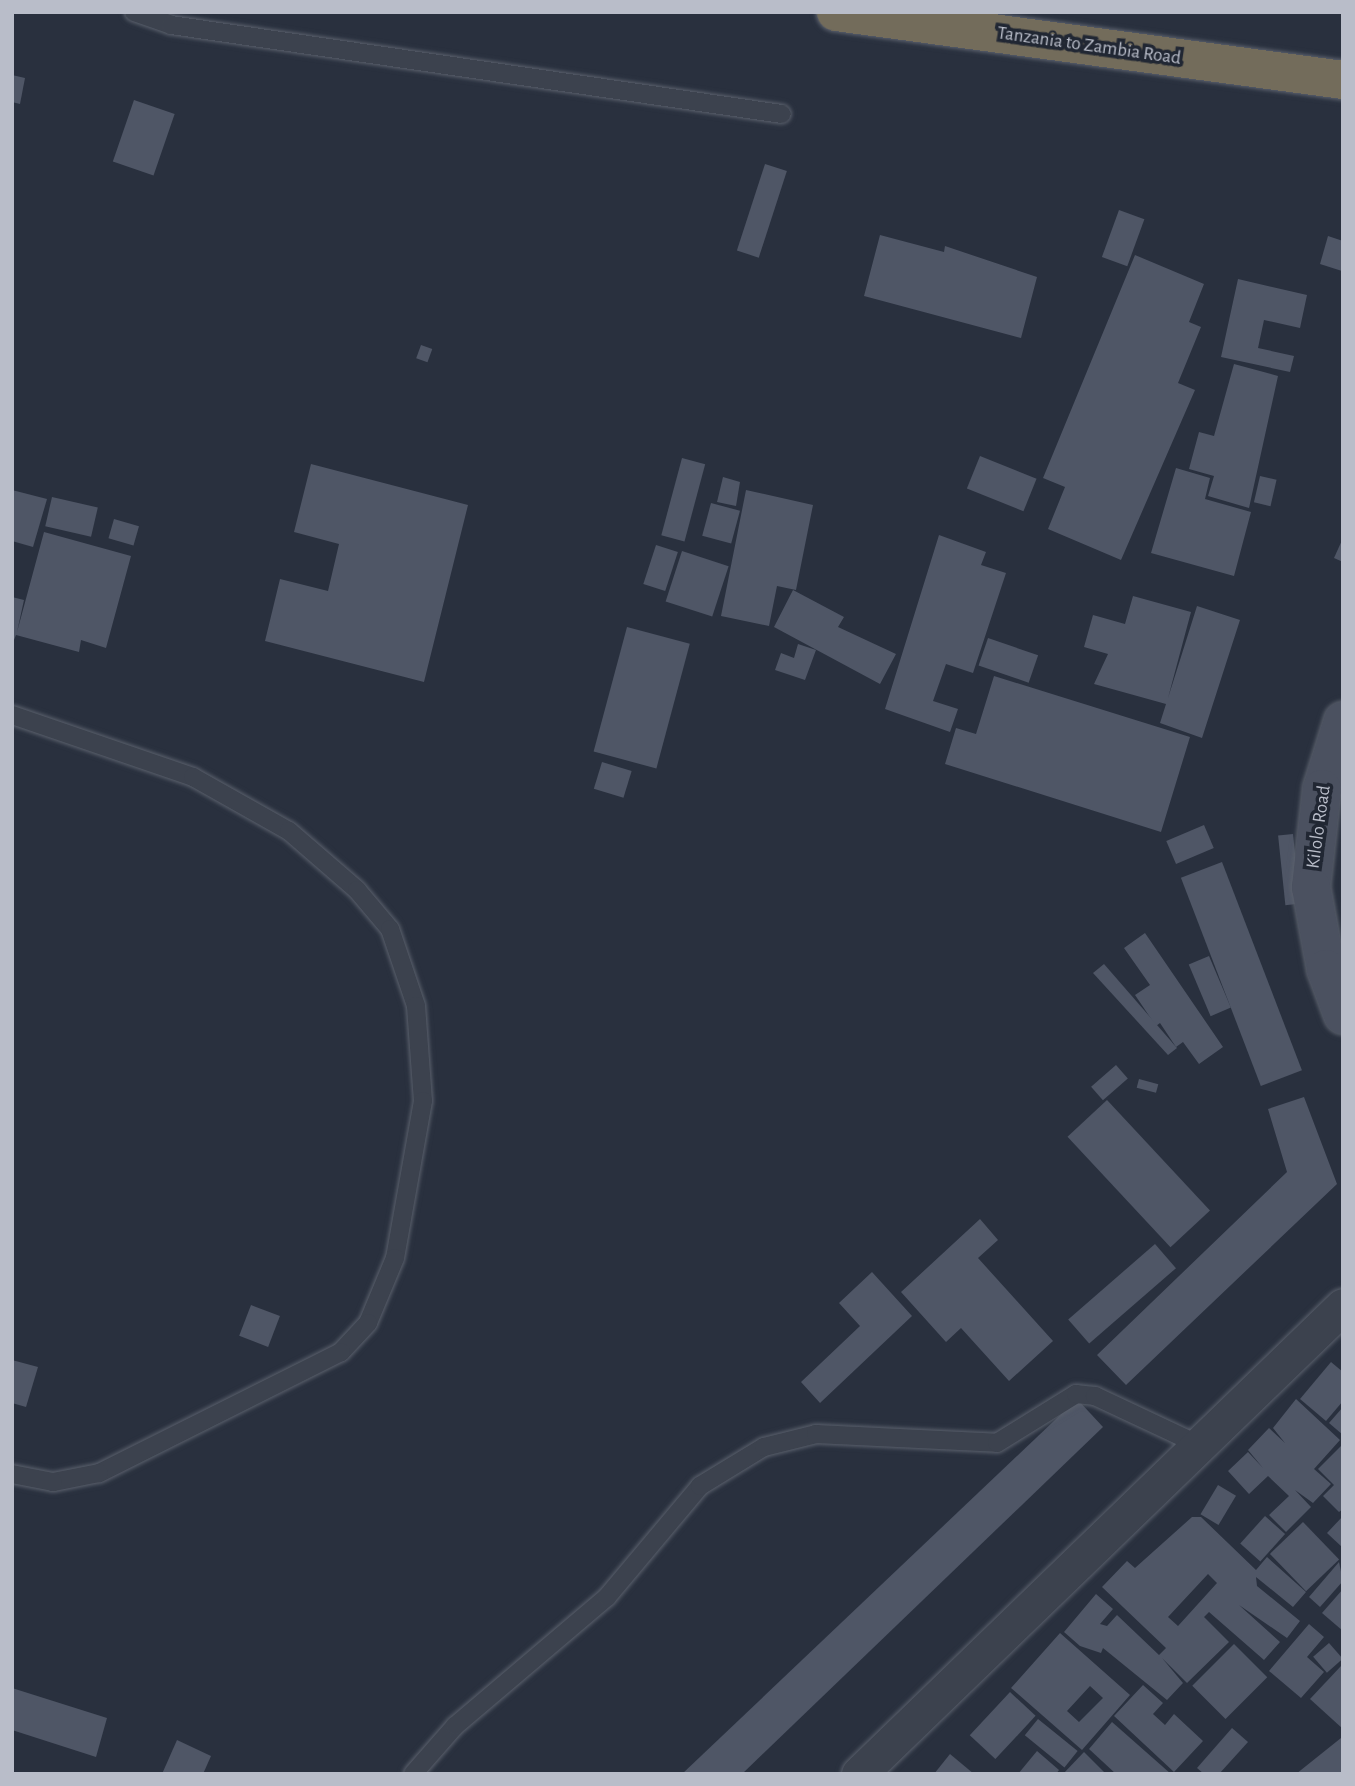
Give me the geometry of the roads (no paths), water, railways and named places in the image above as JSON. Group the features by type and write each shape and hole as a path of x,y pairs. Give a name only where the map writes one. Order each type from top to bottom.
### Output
{"highway":[{"name":"Tanzania to Zambia Road","path":"836,12 1343,80"}],"main road":[{"name":"Kilolo Road","path":"1343,721 1322,789 1311,887 1326,969 1343,1015"}],"street":[{"path":"859,1774 1343,1306"}],"lane":[{"path":"134,12 171,25 782,114"},
{"path":"12,716 193,777 289,831 357,890 390,929 416,1006 423,1101 395,1258 368,1323 341,1352 99,1473 53,1482 12,1474"},
{"path":"413,1774 455,1726 607,1597 700,1486 764,1447 816,1434 997,1443 1076,1394 1095,1396 1199,1445"}]}
